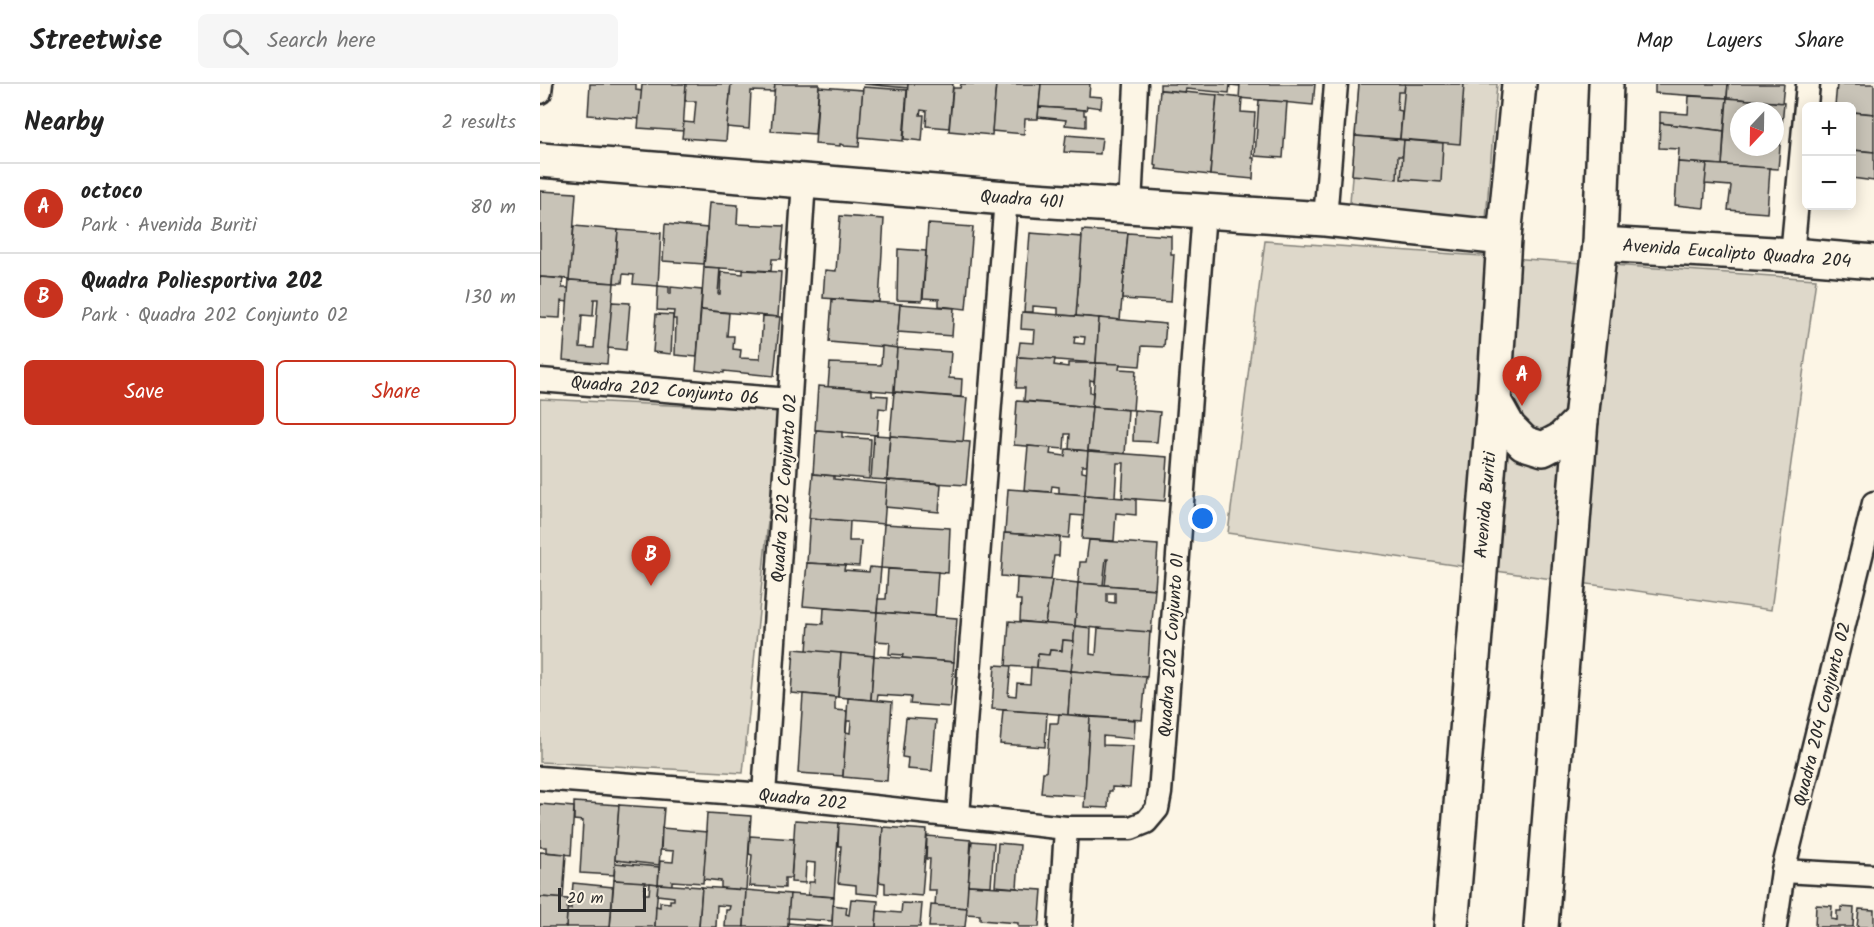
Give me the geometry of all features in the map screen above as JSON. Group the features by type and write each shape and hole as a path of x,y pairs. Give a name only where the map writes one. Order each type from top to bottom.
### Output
{"main road":[{"name":"Avenida Buriti","path":"1451,927 1494,401 1504,238 1520,84"},
{"path":"1541,927 1581,420 1600,244 1606,84"},
{"name":"Quadra 401","path":"540,160 1006,198 1326,219 1504,238"},
{"name":"Avenida Eucalipto Quadra 204","path":"1600,244 1874,262"},
{"path":"1494,401 1509,428 1524,443 1543,449 1562,439 1581,420"}],"street":[{"path":"540,92 541,84"},
{"path":"1130,206 1136,84"},
{"path":"1326,219 1336,84"},
{"path":"1792,255 1808,84"},
{"name":"Quadra 202 Conjunto 02","path":"764,795 804,181"},
{"path":"958,815 1006,198"},
{"name":"Quadra 202 Conjunto 01","path":"1066,828 1131,828 1146,822 1157,808 1160,793 1204,212"},
{"name":"Quadra 202 Conjunto 06","path":"540,380 790,400"},
{"name":"Quadra 204 Conjunto 02","path":"1775,927 1782,872 1874,503"},
{"name":"Quadra 202","path":"540,778 764,795 1066,828"},
{"path":"1060,927 1066,828"},
{"path":"1782,872 1874,876"}],"shaded area":[{"path":"1359,84 1497,84 1486,219 1350,203"},
{"path":"1265,241 1816,279 1771,610 1228,533"},
{"path":"540,399 779,410 743,773 540,762"}],"building":[{"path":"590,84 636,84 636,90 642,91 640,119 588,115"},
{"path":"686,84 683,131 638,128 642,85"},
{"path":"686,84 731,84 726,141 682,138 684,122 694,123 696,101 685,101"},
{"path":"731,84 775,84 774,92 751,91 749,129 727,127"},
{"path":"775,84 819,84 815,134 771,131"},
{"path":"863,84 908,84 908,88"},
{"path":"908,84 953,84 949,128 926,126 927,111 921,110 920,115 924,115 922,141 904,139"},
{"path":"961,84 996,84 992,135 949,131 953,88 960,88"},
{"path":"996,84 1041,84 1038,119 1025,119 1024,134 992,131"},
{"path":"1041,84 1090,84 1089,96 1102,97 1101,108 1087,106 1086,110 1039,107"},
{"path":"1160,84 1240,84 1239,86 1230,85 1229,93 1186,89 1185,92 1160,90"},
{"path":"1240,84 1315,84 1313,105 1239,98"},
{"path":"1359,84 1405,84 1404,92 1398,92 1397,110 1402,111 1400,139 1355,136"},
{"path":"1405,84 1464,84 1460,144 1400,139"},
{"path":"1655,84 1728,84 1727,98 1655,93"},
{"path":"1728,84 1784,84 1782,102 1727,98"},
{"path":"1837,84 1874,84 1874,114 1856,112 1856,102 1835,102"},
{"path":"819,87 863,90 859,147 815,144"},
{"path":"863,87 907,90 903,141 859,137"},
{"path":"1160,90 1217,95 1210,175 1156,169 1157,166 1154,165"},
{"path":"1217,95 1242,98 1241,112 1255,113 1253,179 1210,175"},
{"path":"1689,96 1727,98 1724,131 1660,123 1660,112 1688,114"},
{"path":"1727,98 1773,102 1730,102 1730,156 1779,156 1778,169 1722,165"},
{"path":"1259,100 1287,102 1283,158 1255,156"},
{"path":"1039,107 1084,110 1086,127 1065,125 1066,120 1038,117"},
{"path":"1856,112 1874,114 1874,152 1856,150"},
{"path":"1660,123 1724,131 1722,165 1678,162 1679,149 1659,148"},
{"path":"1066,135 1102,138 1100,154 1064,152"},
{"path":"1355,136 1404,140 1403,156 1398,156 1397,179 1352,175"},
{"path":"1404,140 1443,143 1441,182 1401,179"},
{"path":"1856,150 1874,152 1874,181 1856,179"},
{"path":"1678,162 1707,164 1704,208 1675,205"},
{"path":"1707,164 1770,168 1767,213 1728,210 1731,186 1705,184"},
{"path":"540,191 576,193 570,279 540,277"},
{"path":"709,203 738,205 737,224 784,226 781,259 772,259 771,271 704,267"},
{"path":"840,216 884,219 879,302 823,298 825,270 836,271"},
{"path":"665,224 707,228 704,264 663,261"},
{"path":"928,224 973,227 966,309 939,306 939,299 923,298"},
{"path":"574,226 618,230 614,283 569,280"},
{"path":"618,230 661,233 658,286 633,284 634,275 623,274 622,283 614,283"},
{"path":"1082,230 1128,233 1120,320 1076,316"},
{"path":"1030,233 1082,237 1076,316 1058,315 1058,308 1033,306 1033,312 1024,312"},
{"path":"1128,233 1171,236 1171,254 1174,254 1171,302 1122,299"},
{"path":"898,249 926,251 922,301 897,300"},
{"path":"704,267 720,268 718,294 720,294 721,272 743,274 743,270 781,272 778,317 701,310"},
{"path":"540,277 563,279 562,288 569,288 568,302 561,301 560,318 540,317"},
{"path":"569,280 614,283 607,364 563,360","holes":["594,299 598,299 594,348 580,347 582,315 593,316"]},
{"path":"658,286 669,287 669,294 671,294 671,287 702,290 697,357 675,355 676,319 673,319 674,311 657,310"},
{"path":"832,299 900,304 897,348 829,342"},
{"path":"612,302 630,303 626,350 608,348"},
{"path":"900,304 954,308 952,336 898,332"},
{"path":"701,310 729,313 727,336 734,336 733,349 741,350 740,358 760,359 763,316 780,317 774,376 696,370"},
{"path":"1022,312 1099,318 1096,363 1018,357 1020,342 1034,343 1035,330 1021,329","holes":["1075,336 1085,337 1084,344 1074,343"]},
{"path":"656,314 673,315 671,354 653,352"},
{"path":"1099,318 1166,324 1164,347 1142,346 1140,366 1096,363"},
{"path":"882,346 897,348 894,392 828,387 830,363 881,365"},
{"path":"897,348 951,352 949,378 962,379 961,397 894,392"},
{"path":"1018,357 1055,359 1054,365 1068,367 1068,363 1096,363 1094,381 1090,380 1090,392 1093,393 1092,407 1024,401 1025,388 1016,388"},
{"path":"1096,363 1120,364 1119,369 1136,370 1133,410 1092,407"},
{"path":"818,386 872,390 872,395 888,396 887,409 879,408 877,435 815,430"},
{"path":"894,392 967,398 963,442 890,436"},
{"path":"1017,401 1092,407 1088,451 1069,449 1070,434 1065,434 1064,449 1014,445"},
{"path":"1092,407 1128,410 1125,454 1088,451"},
{"path":"1134,410 1160,412 1157,442 1133,441"},
{"path":"816,430 842,432 842,437 871,439 869,479 813,474"},
{"path":"874,435 890,436 887,480 871,479"},
{"path":"890,436 970,442 966,485 887,480"},
{"path":"1028,446 1051,448 1050,454 1065,456 1066,449 1088,451 1087,466 1082,466 1082,472 1087,473 1085,495 1059,493 1059,487 1052,486 1051,492 1024,490"},
{"path":"1088,451 1168,457 1165,501 1122,498 1124,463 1117,463 1115,497 1085,495"},
{"path":"813,474 834,476 834,479 887,484 884,524 809,518"},
{"path":"887,480 941,484 939,512 885,507"},
{"path":"1008,489 1085,495 1084,516 1071,515 1069,538 1005,533"},
{"path":"1085,495 1136,499 1136,515 1116,513 1114,541 1082,539"},
{"path":"810,518 850,521 849,541 861,541 859,566 807,563"},
{"path":"884,524 950,528 948,573 881,568"},
{"path":"1004,533 1060,537 1059,556 1054,556 1051,580 1001,576"},
{"path":"1089,540 1158,545 1155,589 1105,585 1108,559 1106,559 1103,585 1078,583 1080,562 1086,562"},
{"path":"807,563 845,565 844,570 869,572 870,567 881,568 877,612 803,606"},
{"path":"888,569 938,572 935,616 877,612 878,599 886,599"},
{"path":"1017,578 1052,580 1045,624 1020,621 1021,600 1016,600"},
{"path":"1052,580 1078,583 1075,626 1045,624"},
{"path":"1078,583 1155,589 1151,633 1075,626","holes":["1107,593 1115,593 1115,603 1107,602"]},
{"path":"824,608 877,612 874,656 807,651 809,623 823,624"},
{"path":"877,612 957,618 954,662 902,658 903,655 889,654 890,642 875,641"},
{"path":"1009,621 1075,626 1074,641 1063,640 1062,651 1050,650 1049,655 1038,654 1037,668 1006,666"},
{"path":"1075,626 1091,628 1090,654 1096,655 1098,628 1150,632 1147,677 1071,671"},
{"path":"1063,640 1074,641 1071,671 1037,668 1038,654 1049,655 1050,650 1062,651"},
{"path":"794,649 841,653 838,697 791,693"},
{"path":"841,653 874,656 871,700 838,697"},
{"path":"874,656 954,662 950,707 910,704 911,697 878,695 877,701 871,700"},
{"path":"995,665 1011,666 1008,695 1016,696 1017,683 1030,684 1031,667 1071,671 1068,715 992,709"},
{"path":"1071,671 1146,677 1142,720 1068,715"},
{"path":"803,694 835,697 835,710 847,711 843,776 798,773"},
{"path":"848,698 892,702 887,781 843,777","holes":["847,721 851,721 850,733 846,732"]},
{"path":"1003,710 1047,713 1045,747 1000,744"},
{"path":"1059,714 1090,717 1085,796 1041,793 1043,772 1046,772 1050,723 1058,723"},
{"path":"1090,717 1135,720 1134,739 1103,736 1103,745 1133,746 1130,788 1112,787 1112,791 1109,791 1108,808 1084,807"},
{"path":"906,718 936,720 932,771 907,769 908,758 902,757"},
{"path":"574,802 619,805 614,875 580,873 583,821 574,820"},
{"path":"540,804 574,807 571,855 546,852 546,847 540,847"},
{"path":"619,805 664,808 659,865 615,860"},
{"path":"707,813 751,816 746,890 721,888 721,881 703,879"},
{"path":"795,820 839,823 834,897 808,895 809,882 814,882 815,863 806,862 805,883 791,882"},
{"path":"839,823 883,827 878,895 856,893 856,885 838,883 841,846 838,846"},
{"path":"883,827 927,830 922,896 885,893 885,883 879,882"},
{"path":"662,828 707,832 703,883 672,881 672,885 658,884 660,861 673,862 674,851 661,850"},
{"path":"750,836 794,839 791,878 785,878 785,888 749,886 752,855 749,854"},
{"path":"927,836 971,840 967,908 935,906 936,890 928,890 930,859 926,859"},
{"path":"972,841 994,843 991,886 968,885"},
{"path":"998,843 1020,845 1017,888 995,886"},
{"path":"540,852 566,854 563,899 540,897"},
{"path":"615,863 659,867 658,884 614,880"},
{"path":"614,880 645,882 644,894 649,894 650,883 658,884 655,927 610,927"},
{"path":"573,883 613,887 610,927 566,927 567,909 571,909"},
{"path":"658,884 702,887 699,927 655,927 656,906 660,907 660,902 670,903 670,900 674,900 674,897 657,895"},
{"path":"968,885 1042,890 1039,927 1018,927 1018,923 980,920 980,915 966,914"},
{"path":"702,887 746,890 744,927 725,927 726,910 729,910 730,906 717,905 716,927 699,927"},
{"path":"746,890 790,894 788,927 744,927"},
{"path":"790,894 834,897 832,921 788,918"},
{"path":"540,897 568,899 566,927 540,927"},
{"path":"851,899 878,901 876,927 832,927 833,905 847,907 846,914 849,915"},
{"path":"902,903 922,904 920,927 876,927 877,911 901,913"},
{"path":"931,905 967,908 965,927 929,927"},
{"path":"1816,905 1832,906 1831,919 1837,920 1837,911 1841,911 1841,907 1854,908 1853,927 1815,927"},
{"path":"1859,909 1874,910 1874,927 1857,927"},
{"path":"788,923 832,927 788,927"}],"place":[{"name":"octoco","path":"1522,406"},
{"name":"Quadra Poliesportiva 202","path":"651,586"}]}
